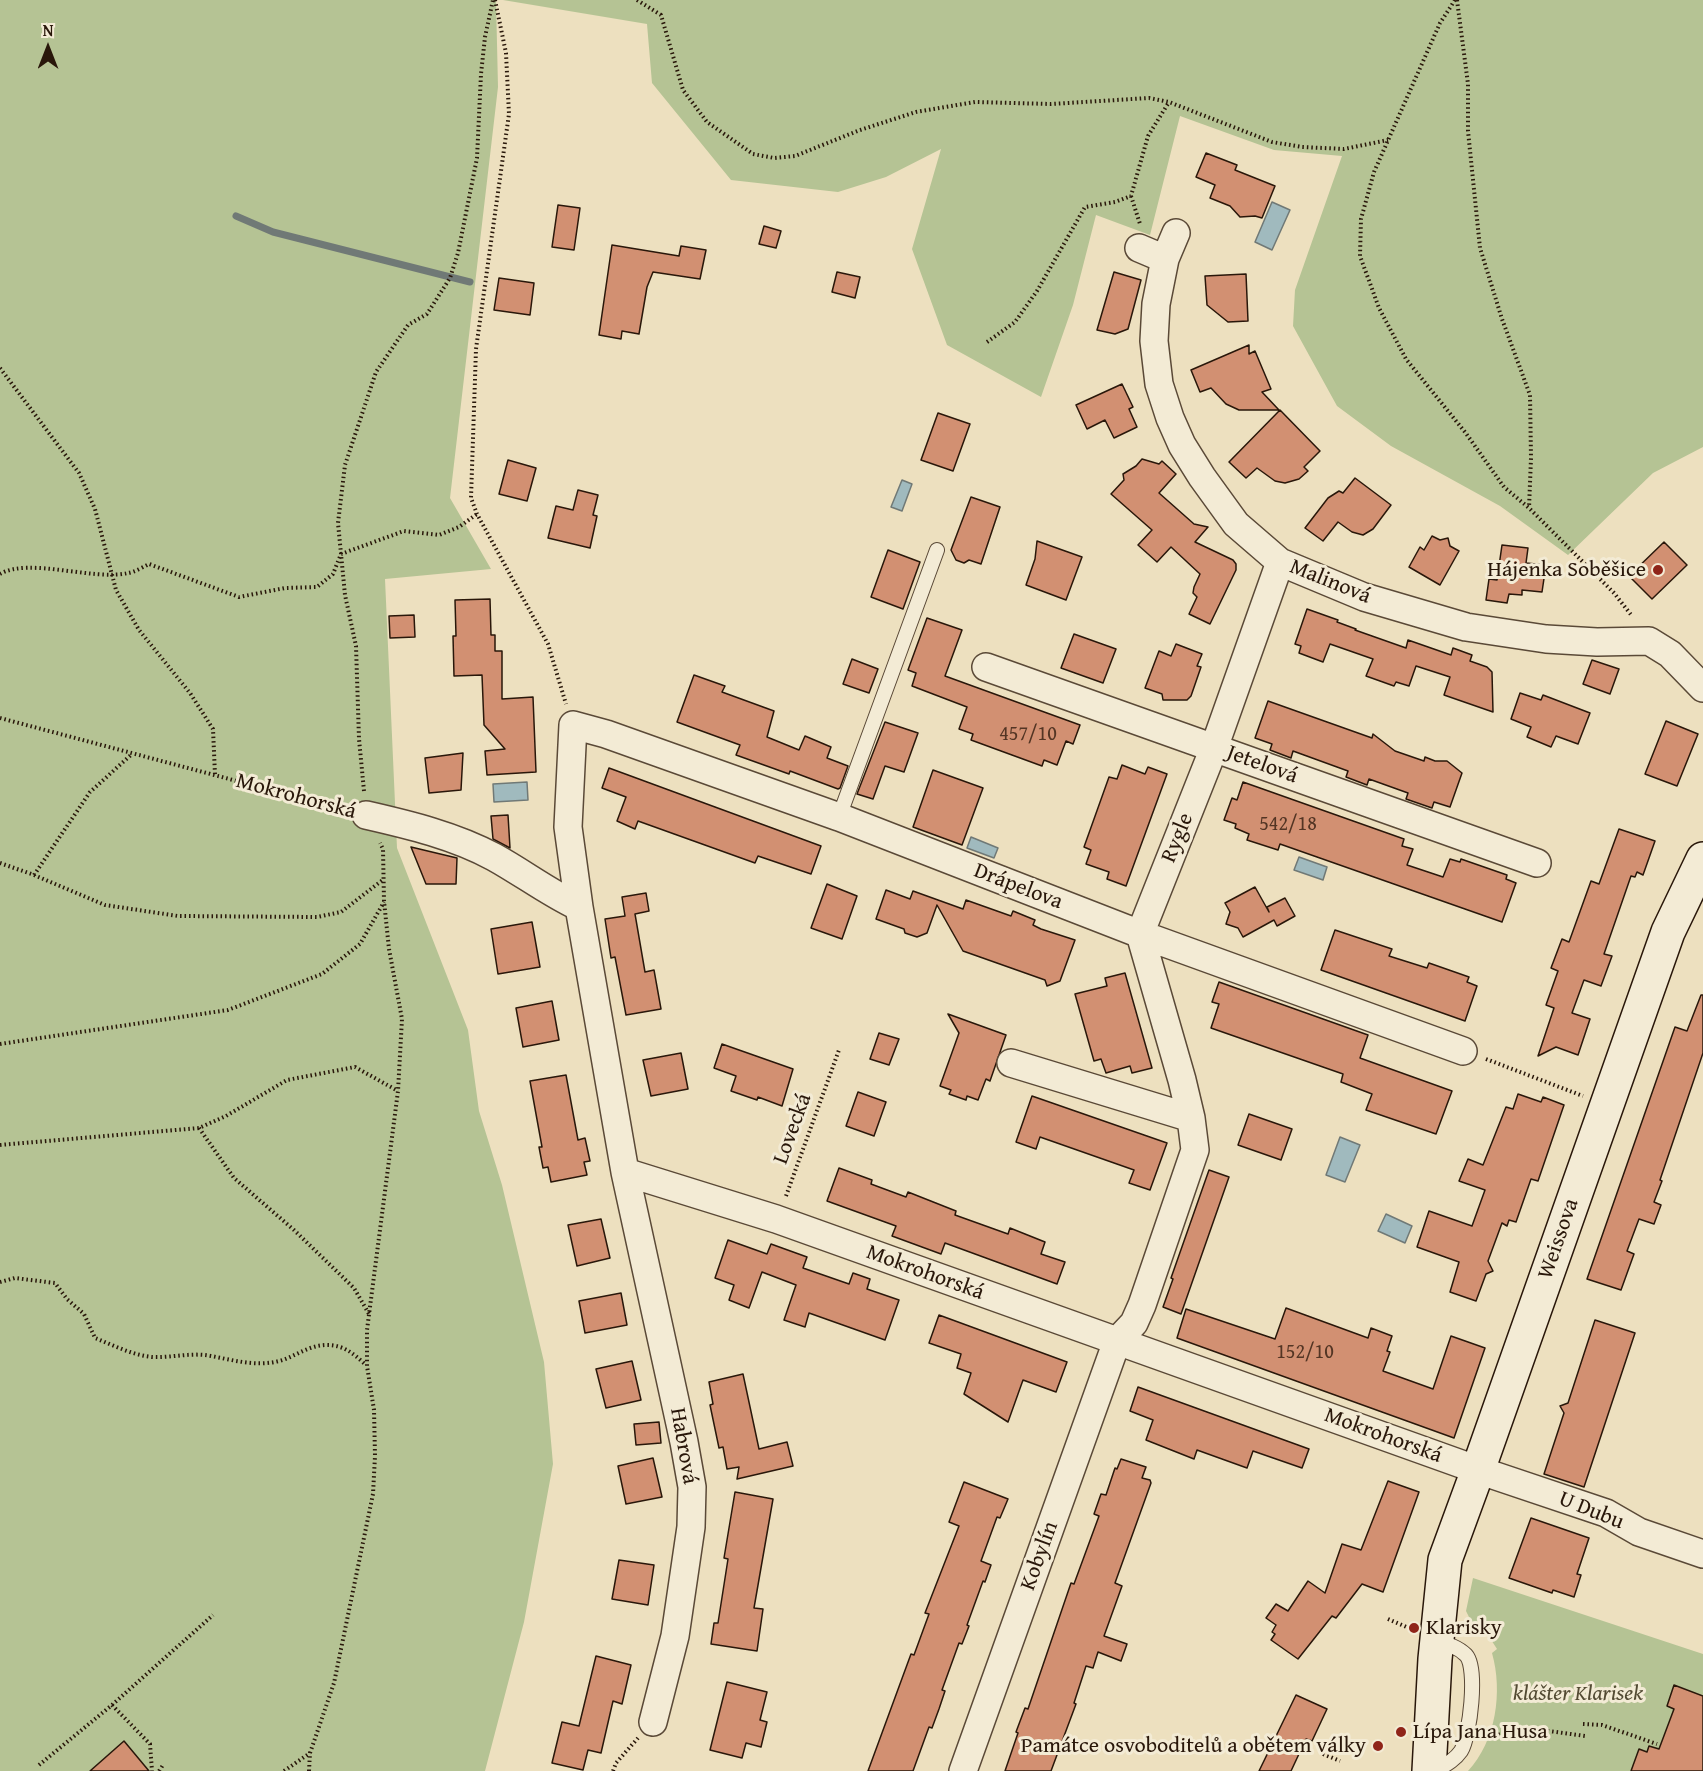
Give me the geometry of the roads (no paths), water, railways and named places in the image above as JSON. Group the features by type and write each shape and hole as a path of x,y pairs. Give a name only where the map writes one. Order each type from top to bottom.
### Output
{"street":[{"name":"Malinová","path":"1176,233 1165,260 1156,304 1154,341 1160,384 1170,418 1182,445 1236,524 1280,562 1364,597 1466,627 1546,639 1597,642 1649,641 1670,654 1703,688"},
{"path":"1139,248 1165,260"},
{"name":"Rygle","path":"1140,934 1214,748 1280,562"},
{"name":"Jetelová","path":"986,667 1538,863"},
{"name":"Drápelova","path":"579,907 568,827 573,725 606,734 839,817 1140,934 1463,1051"},
{"name":"Mokrohorská","path":"366,815 461,841 579,907"},
{"name":"Weissova","path":"1429,1771 1429,1633 1445,1560 1668,932 1703,859"},
{"path":"579,907 625,1172"},
{"path":"1117,1341 1134,1323 1142,1305 1195,1150 1191,1118 1140,934"},
{"path":"1011,1063 1191,1118"},
{"name":"Mokrohorská","path":"625,1172 776,1219 1478,1470"},
{"name":"Habrová","path":"625,1172 692,1486 691,1527 675,1636 653,1722"},
{"name":"Kobylín","path":"963,1771 1117,1341"},
{"name":"U Dubu","path":"1478,1470 1606,1513 1639,1532 1703,1554"}],"lane":[{"path":"839,817 937,550"},
{"path":"1429,1633 1457,1648 1467,1656 1471,1664 1468,1726 1463,1748 1454,1760 1435,1771"}],"water":[{"path":"1272,202 1290,210 1272,250 1255,242"},
{"path":"902,480 912,484 902,511 891,507"},
{"path":"527,782 528,800 494,802 493,784"},
{"path":"971,837 998,848 994,858 967,848"},
{"path":"1299,857 1327,867 1323,880 1294,870"},
{"path":"1340,1137 1360,1145 1345,1182 1326,1175"},
{"path":"1386,1214 1412,1226 1405,1243 1378,1231"}],"waterway":[{"path":"236,216 273,232 470,282"}],"place":[{"name":"Hájenka Soběšice","path":"1658,570"},
{"name":"Klarisky","path":"1414,1628"},
{"name":"Lípa Jana Husa","path":"1401,1732"},
{"name":"Památce osvoboditelů a obětem války","path":"1378,1746"}],"park label":[{"name":"klášter Klarisek","path":"1578,1694"}]}
